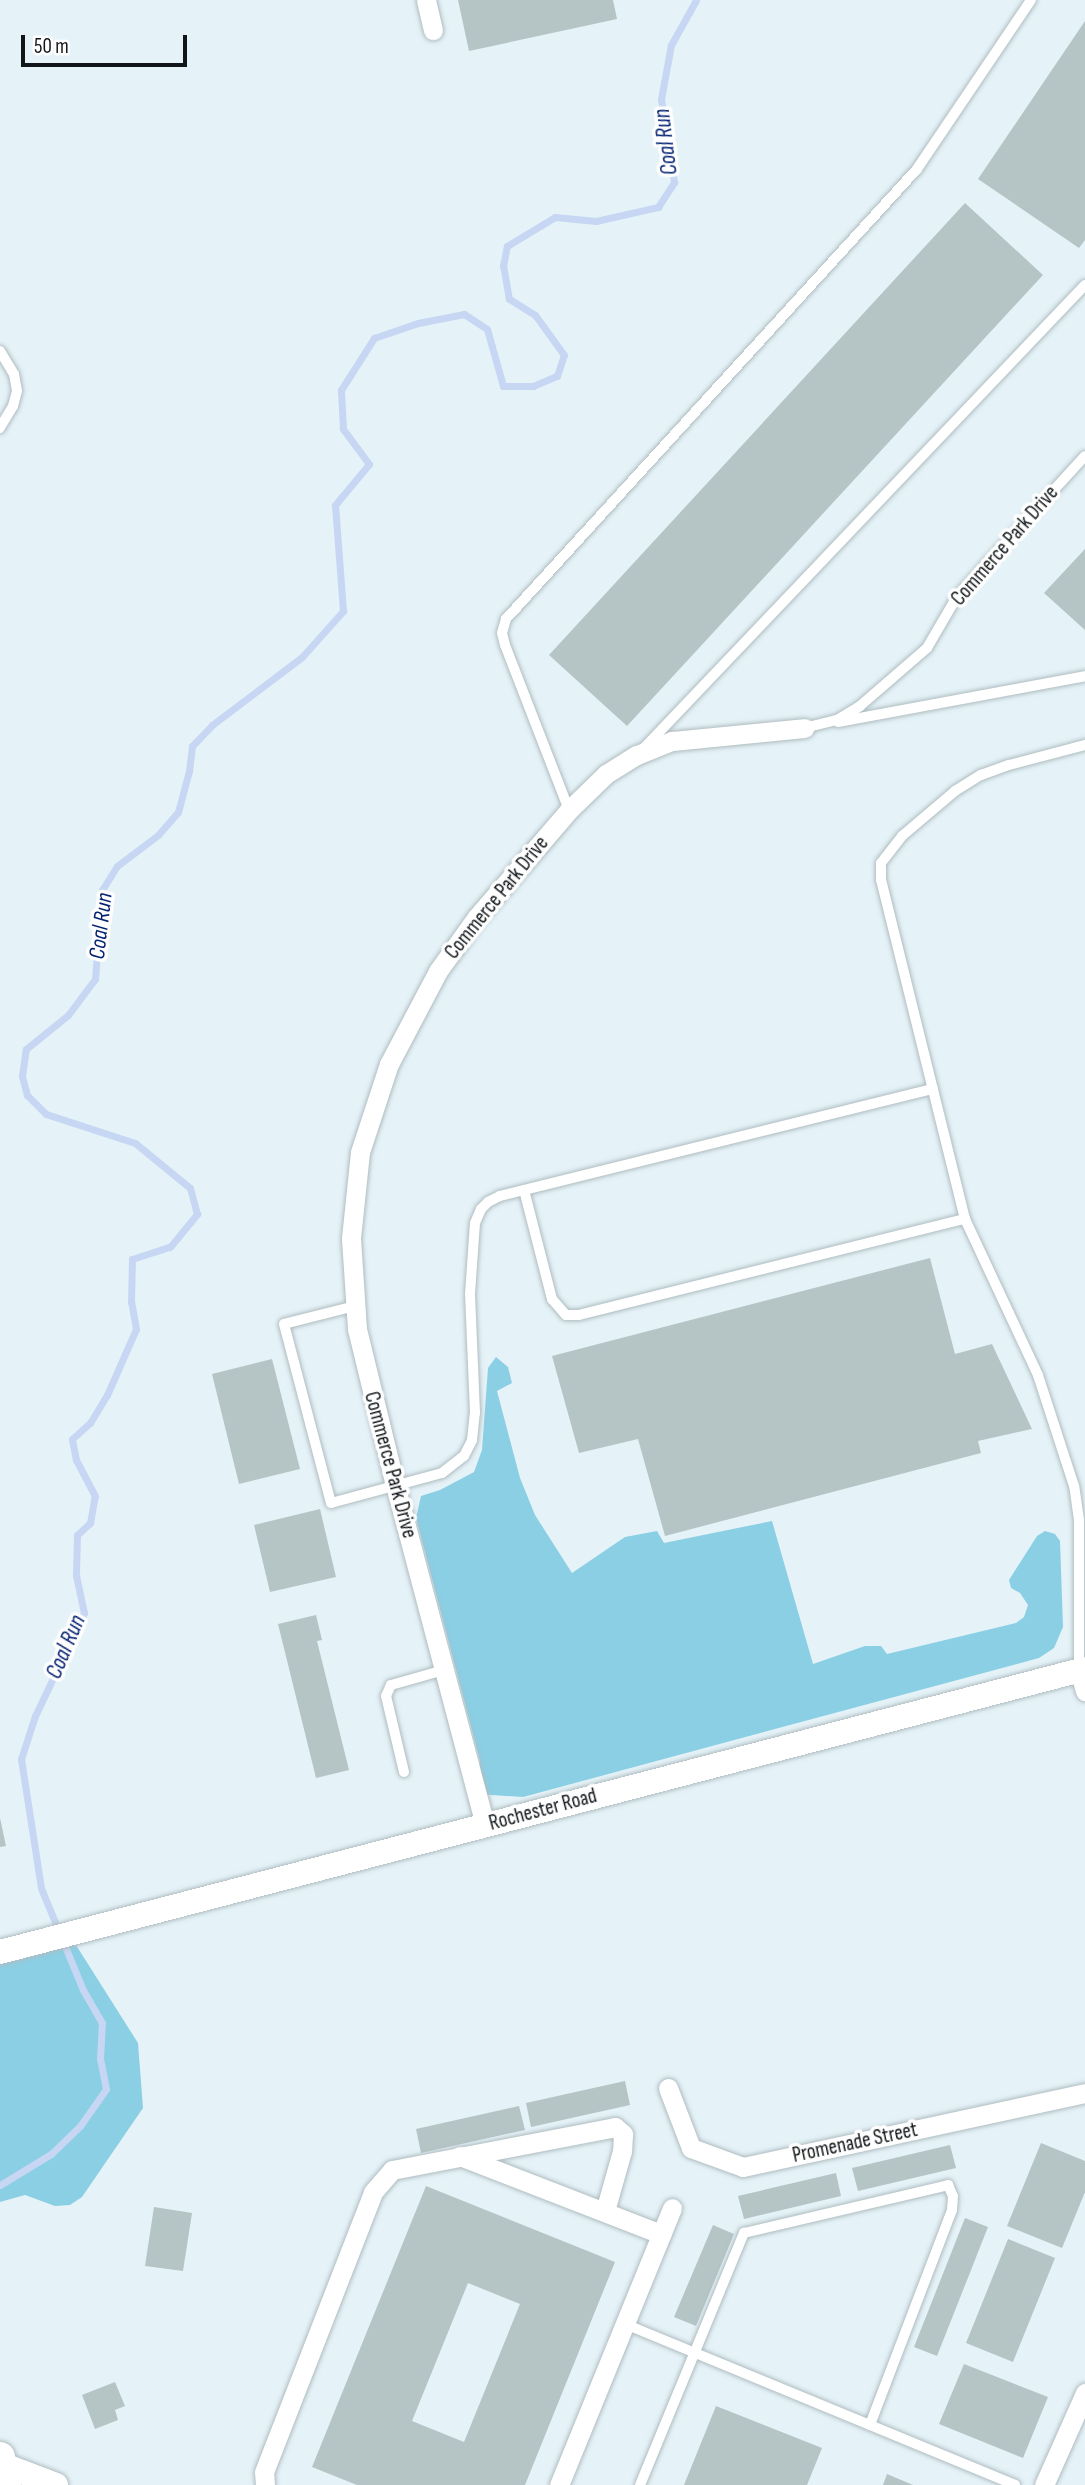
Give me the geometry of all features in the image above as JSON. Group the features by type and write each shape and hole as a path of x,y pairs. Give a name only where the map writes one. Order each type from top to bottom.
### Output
{"street":[{"path":"426,0 433,30"},
{"name":"Commerce Park Drive","path":"485,1825 367,1377 355,1306 351,1238 359,1163 389,1064 438,971 477,917 569,810 606,774 637,755 672,741 804,728"},
{"name":"Rochester Road","path":"0,1952 485,1825 1083,1676"},
{"name":"Promenade Street","path":"668,2088 691,2148 743,2167 1085,2093"},
{"path":"265,2485 264,2472 380,2180 393,2170 615,2127 623,2134 622,2151 605,2211"},
{"path":"459,2156 662,2234"},
{"path":"559,2485 672,2208"},
{"path":"1044,2485 1085,2393"},
{"path":"2,2468 56,2485"}],"lane":[{"path":"569,810 505,645 502,633 506,619 917,169 1031,0"},
{"path":"637,755 1085,285"},
{"path":"0,351 14,374 17,391 13,406 0,428"},
{"name":"Commerce Park Drive","path":"804,728 836,720 860,706 927,648 958,595 1085,456"},
{"path":"804,728 1085,676"},
{"path":"1083,1676 1079,1520 1074,1486 1038,1375 965,1219 881,880 881,863 902,836 981,775 1085,745"},
{"path":"355,1306 284,1324 331,1503 442,1473 464,1456 472,1440 475,1413 470,1294 475,1223 481,1209 488,1202 524,1190 933,1089"},
{"path":"524,1190 552,1299 566,1315 579,1315 965,1219"},
{"path":"404,1772 386,1696 391,1685 444,1670"},
{"path":"640,2485 744,2233 948,2185 953,2196 952,2210 870,2425"},
{"path":"625,2324 1015,2485"}],"shaded area":[{"path":"496,1357 508,1367 512,1383 497,1391 520,1478 535,1515 572,1573 625,1537 657,1531 664,1543 772,1521 813,1664 865,1646 881,1646 887,1654 1016,1623 1024,1617 1028,1605 1020,1593 1011,1588 1009,1580 1037,1536 1045,1531 1055,1534 1060,1541 1063,1627 1054,1648 1039,1658 523,1797 477,1794 480,1761 416,1518 421,1496 440,1490 474,1472 482,1450 488,1368"},
{"path":"69,1934 138,2043 143,2108 82,2197 70,2205 55,2206 25,2195 0,2202 0,1952"}],"building":[{"path":"458,0 613,0 617,19 469,51"},
{"path":"1085,21 1085,240 1079,248 978,179"},
{"path":"965,203 1043,275 627,726 549,655"},
{"path":"1085,549 1085,630 1044,593"},
{"path":"930,1258 955,1354 992,1344 1032,1429 978,1441 981,1453 665,1536 638,1439 579,1453 552,1356"},
{"path":"272,1359 300,1469 239,1484 212,1374"},
{"path":"320,1509 336,1577 270,1592 254,1525"},
{"path":"316,1615 322,1640 317,1641 349,1770 316,1778 278,1624"},
{"path":"0,1818 6,1846 0,1847"},
{"path":"625,2081 630,2105 531,2127 526,2103"},
{"path":"519,2106 525,2130 421,2153 416,2129"},
{"path":"1041,2143 1085,2161 1085,2192 1062,2248 1007,2226"},
{"path":"950,2145 956,2168 858,2191 852,2168"},
{"path":"836,2173 841,2196 744,2219 738,2196"},
{"path":"426,2186 615,2262 525,2485 357,2485 312,2467","holes":["468,2283 520,2304 464,2442 412,2421"]},
{"path":"154,2207 192,2213 183,2271 145,2266"},
{"path":"965,2218 988,2227 937,2356 914,2347"},
{"path":"713,2225 734,2234 696,2326 674,2317"},
{"path":"1008,2239 1055,2258 1013,2362 966,2343"},
{"path":"964,2364 1048,2397 1023,2458 939,2424"},
{"path":"115,2382 125,2406 115,2410 118,2420 95,2429 82,2395"},
{"path":"716,2406 822,2448 807,2485 684,2485"},
{"path":"887,2474 913,2485 883,2485"}],"waterway":[{"name":"Coal Run","path":"0,2185 51,2154 80,2126 106,2089 100,2059 102,2023 83,1990 41,1888 21,1759 35,1716 84,1613 76,1575 77,1535 90,1523 95,1496 76,1460 72,1439 90,1423 107,1395 136,1329 131,1302 132,1259 170,1247 197,1214 190,1188 135,1143 46,1114 27,1095 22,1076 26,1049 68,1015 95,979 102,890 117,866 158,835 178,812 189,771 192,746 212,725 302,657 343,611 335,505 369,464 343,429 341,390 374,338 418,323 464,314 487,329 503,386 533,386 557,376 564,355 535,315 509,299 503,266 507,246 555,217 596,221 658,207 674,182 661,99 671,45 696,0"}]}
